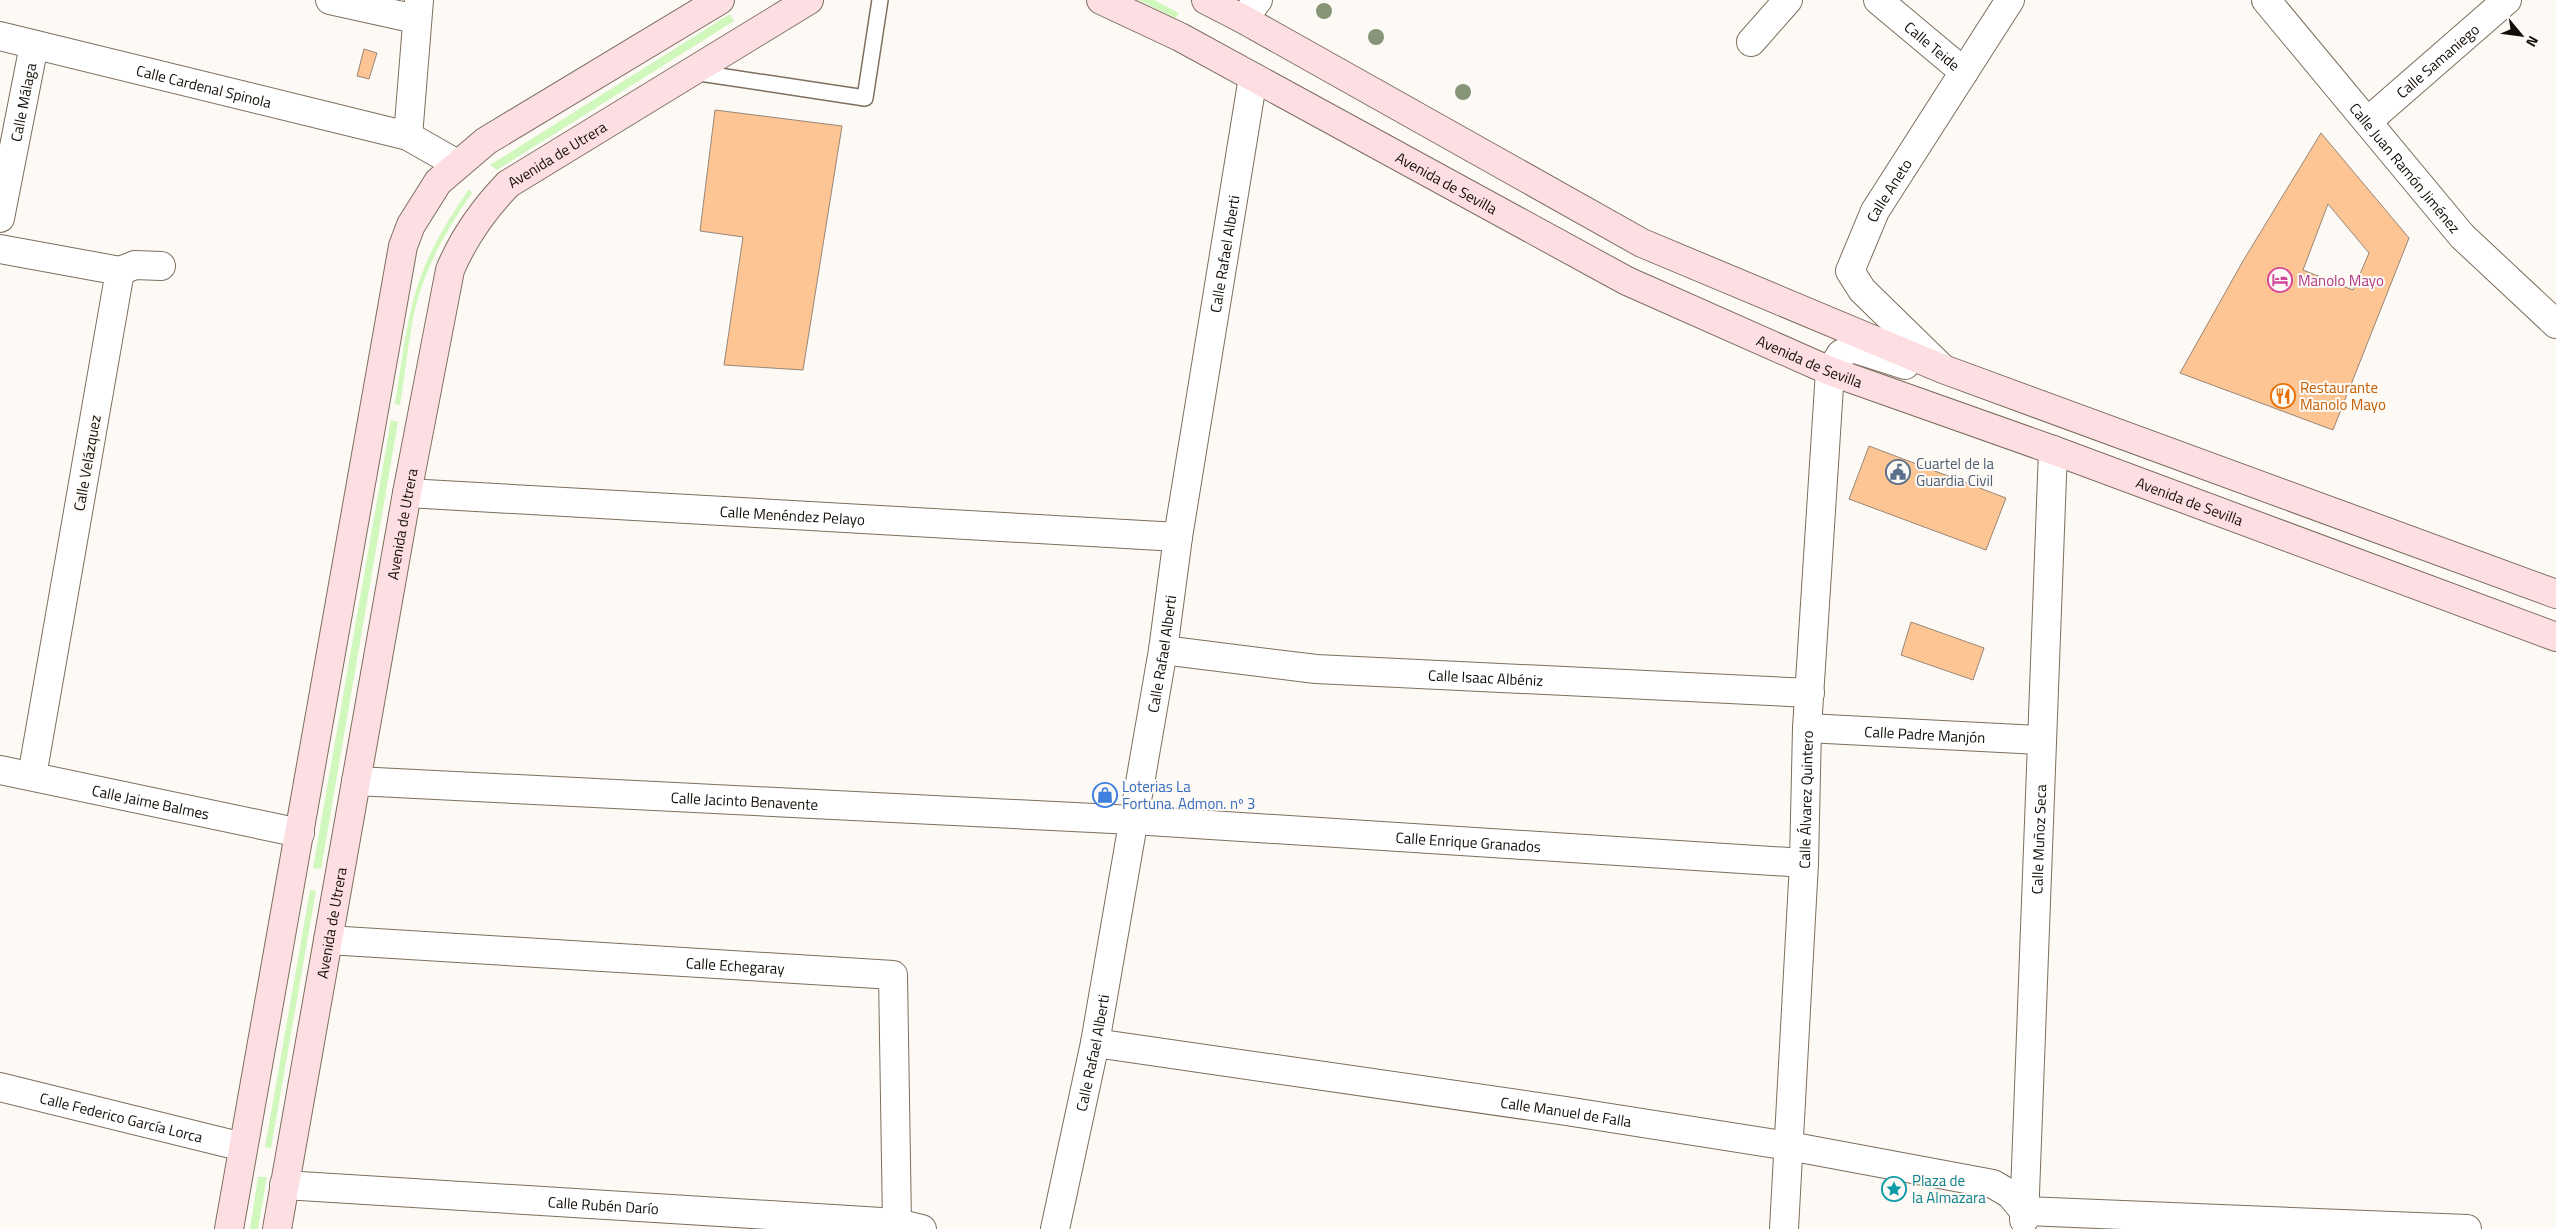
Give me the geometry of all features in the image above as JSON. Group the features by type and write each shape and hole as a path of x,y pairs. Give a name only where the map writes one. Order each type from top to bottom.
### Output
{"main road":[{"path":"229,1229 403,246 411,225 438,182 486,141 720,0"},
{"name":"Avenida de Utrera","path":"277,1229 407,493 450,270 474,226 496,197 514,180 809,0"},
{"name":"Avenida de Sevilla","path":"1101,0 1180,37 1627,281 1830,371 2053,450 2556,637"},
{"path":"1206,0 1251,9 1642,242 1943,369 2556,594"}],"street":[{"path":"330,0 418,10 408,136"},
{"path":"1751,42 1788,0"},
{"name":"Calle Teide","path":"1878,0 1964,72"},
{"name":"Calle Aneto","path":"1943,369 1862,290 1850,271 1875,211 2010,0"},
{"name":"Calle Juan Ramón Jiménez","path":"2266,0 2462,236 2556,324"},
{"name":"Calle Samaniego","path":"2368,121 2507,0"},
{"name":"Calle Cardenal Spinola","path":"0,36 408,136 457,164"},
{"name":"Calle Málaga","path":"0,218 34,45"},
{"name":"Calle Rafael Alberti","path":"1055,1229 1095,1043 1163,650 1178,537 1253,77"},
{"path":"0,249 120,271 135,265 161,266"},
{"name":"Calle Velázquez","path":"32,776 120,271"},
{"path":"1830,371 1841,354 1852,348 1913,368 1943,369"},
{"name":"Calle Álvarez Quintero","path":"1784,1229 1804,863 1808,728 1830,371"},
{"name":"Calle Muñoz Seca","path":"2024,1220 2040,740 2053,450"},
{"name":"Calle Menéndez Pelayo","path":"407,493 1178,537"},
{"name":"Calle Isaac Albéniz","path":"1163,650 1316,669 1810,693"},
{"name":"Calle Padre Manjón","path":"1808,728 2040,740"},
{"name":"Calle Jaime Balmes","path":"0,770 300,833"},
{"name":"Calle Jacinto Benavente","path":"356,781 1133,820"},
{"name":"Calle Enrique Granados","path":"1133,820 1804,863"},
{"name":"Calle Echegaray","path":"328,940 893,975 910,1226"},
{"name":"Calle Manuel de Falla","path":"1095,1043 1566,1111 1789,1146 1993,1184 2010,1194 2024,1220"},
{"name":"Calle Federico García Lorca","path":"0,1087 243,1147"},
{"name":"Calle Rubén Darío","path":"284,1184 910,1226"},
{"path":"2024,1220 2467,1229"}],"lane":[{"path":"691,72 865,98 880,0"}],"green space":[{"path":"1139,0 1154,0 1179,13 1175,18"},
{"path":"730,14 734,21 497,170 490,165"},
{"path":"469,189 472,193 453,221 437,250 418,297 400,405 395,404 410,312 421,276 432,250 452,214"},
{"path":"391,420 398,422 321,869 313,868"},
{"path":"310,890 316,891 271,1148 265,1147"},
{"path":"258,1177 267,1177 258,1229 250,1229"}],"building":[{"path":"364,49 377,53 369,79 357,76"},
{"path":"715,110 842,126 803,370 724,365 743,237 700,231"},
{"name":"Manolo Mayo","path":"2321,133 2409,238 2333,430 2180,373 2243,261","holes":["2328,204 2369,253 2353,290 2303,270"]},
{"name":"Cuartel de la Guardia Civil","path":"1869,446 2006,498 1986,550 1849,499"},
{"path":"1911,622 1984,648 1973,680 1901,655"}],"place":[{"name":"Manolo Mayo","path":"2280,280"},
{"name":"Restaurante Manolo Mayo","path":"2283,396"},
{"name":"Cuartel de la Guardia Civil","path":"1898,472"},
{"name":"Loterias La Fortuna. Admon. nº 3","path":"1105,795"},
{"name":"Plaza de la Almazara","path":"1894,1189"}]}
